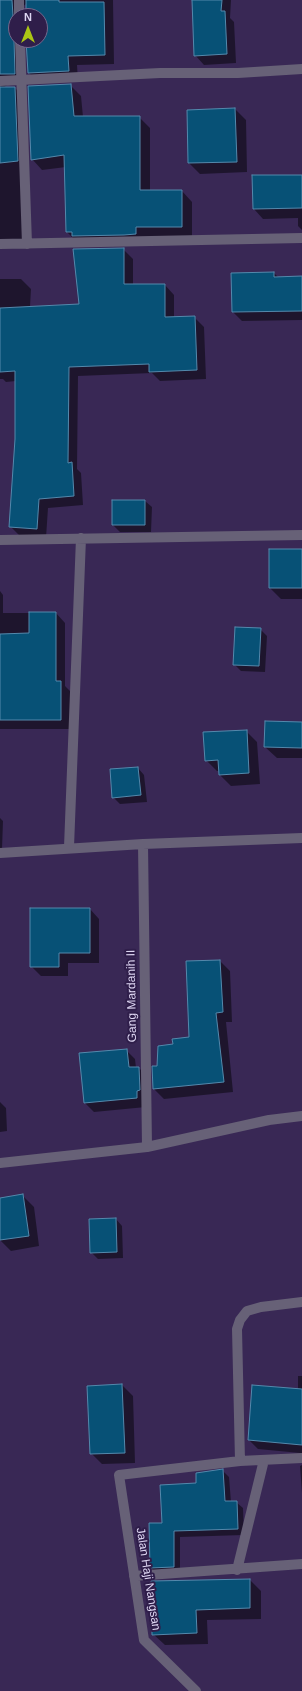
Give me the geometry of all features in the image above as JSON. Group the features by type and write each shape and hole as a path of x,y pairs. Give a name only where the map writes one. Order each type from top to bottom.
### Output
{"street":[{"path":"20,48 27,244"},
{"path":"0,81 160,73 238,73 302,70"},
{"path":"0,244 302,238"},
{"path":"0,540 302,535"},
{"path":"69,847 81,538"},
{"path":"0,853 69,847 302,838"},
{"name":"Gang Mardanih II","path":"143,844 147,1147"},
{"path":"0,1164 147,1147 269,1120 302,1116"},
{"path":"302,1302 261,1307 247,1311 240,1320 237,1329 240,1461 302,1458"},
{"path":"237,1570 264,1460"},
{"name":"Jalan Haji Nangsan","path":"196,1691 144,1640 119,1474 240,1461"},
{"path":"134,1576 237,1570 302,1564"}],"building":[{"path":"0,0 12,0 12,8 8,8 8,48 14,48 15,74 0,74"},
{"path":"26,0 104,2 105,55 68,56 69,71 28,73 26,48 48,48 48,8 26,8"},
{"path":"192,0 222,0 221,11 225,11 227,54 194,56"},
{"path":"71,84 74,116 140,116 140,190 182,190 182,227 136,227 136,234 124,235 72,236 72,232 66,232 64,155 31,160 28,86"},
{"path":"0,87 15,87 18,161 0,163"},
{"path":"235,108 237,162 188,163 187,110"},
{"path":"252,175 302,175 302,208 253,209"},
{"path":"124,248 124,284 165,284 165,317 195,316 197,370 149,372 149,364 69,367 68,463 72,462 74,496 39,499 37,529 9,527 15,439 15,371 0,372 0,308 79,304 73,249"},
{"path":"274,272 274,277 302,276 302,311 232,312 231,273"},
{"path":"112,500 145,500 145,525 112,525"},
{"path":"269,549 302,549 302,588 269,588"},
{"path":"29,612 56,612 56,681 61,681 61,720 0,720 0,634 29,633"},
{"path":"235,627 261,628 259,666 233,665"},
{"path":"265,721 302,722 302,748 264,747"},
{"path":"247,730 249,773 219,775 218,760 205,761 203,732"},
{"path":"138,767 141,795 112,798 110,769"},
{"path":"30,908 90,908 90,953 59,953 59,967 30,967"},
{"path":"220,960 223,1012 216,1013 224,1082 153,1089 152,1066 157,1066 158,1046 173,1044 172,1039 189,1037 186,961"},
{"path":"127,1049 129,1067 139,1067 140,1090 137,1091 137,1098 84,1103 79,1053"},
{"path":"23,1194 29,1236 0,1240 0,1198"},
{"path":"116,1218 117,1252 90,1253 89,1219"},
{"path":"122,1384 125,1453 90,1454 87,1386"},
{"path":"252,1385 302,1389 302,1445 248,1440"},
{"path":"223,1469 225,1501 237,1501 238,1529 174,1531 174,1567 150,1568 149,1523 162,1523 160,1485 196,1483 196,1473"},
{"path":"250,1579 250,1608 196,1610 197,1633 152,1635 151,1581"}]}
